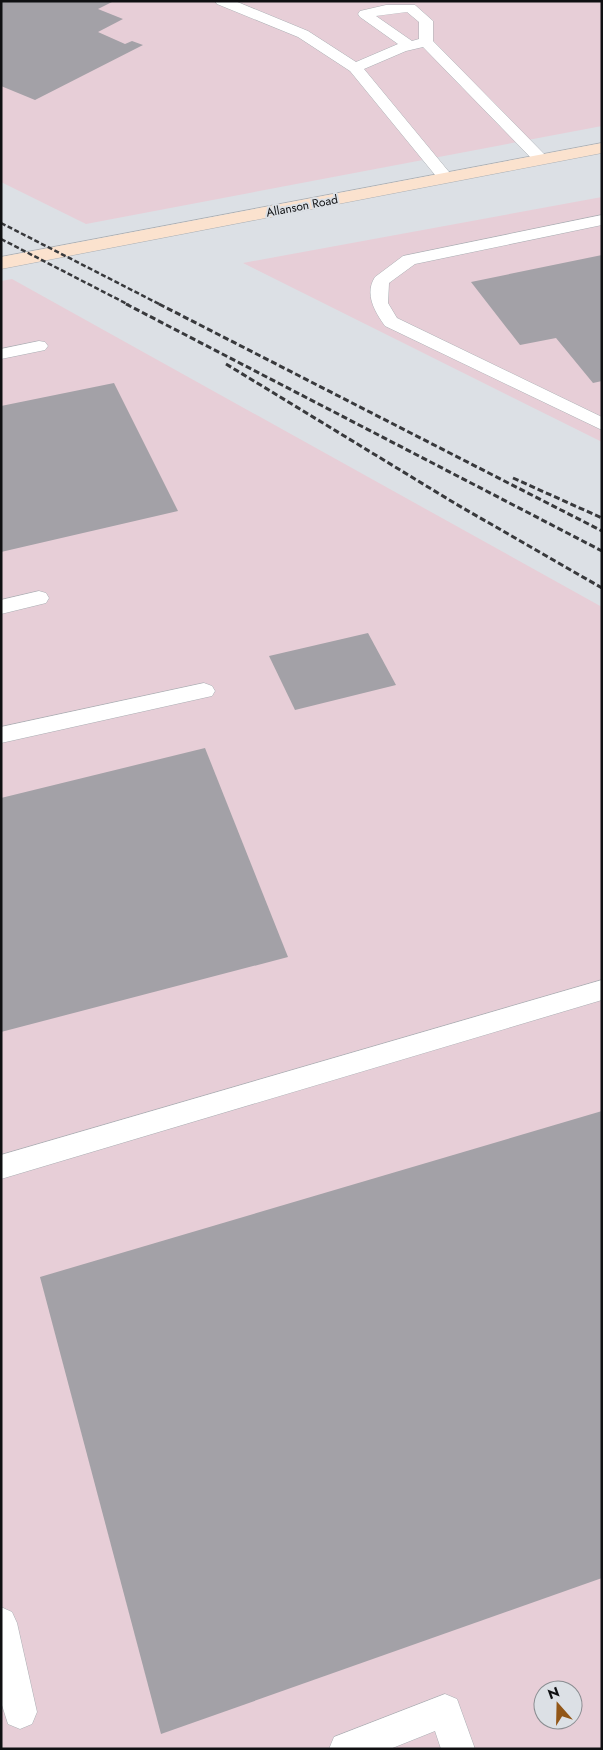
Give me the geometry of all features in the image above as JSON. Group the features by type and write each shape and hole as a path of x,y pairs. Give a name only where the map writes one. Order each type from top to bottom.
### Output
{"street":[{"name":"Allanson Road","path":"1,263 602,148"}],"lane":[{"path":"222,1 303,34 355,68 446,178"},
{"path":"236,8 251,1"},
{"path":"410,46 365,14 386,9 410,8 426,21 426,42 542,160"},
{"path":"355,68 410,46 426,42"},
{"path":"602,220 409,260 381,281 380,303 391,322 602,424"},
{"path":"1,354 39,346"},
{"path":"1,607 39,598"},
{"path":"1,735 204,691"},
{"path":"1,1167 602,990"},
{"path":"1,1623 20,1712"},
{"path":"346,1749 445,1711 458,1749"}],"shaded area":[{"path":"1,1 602,1 602,126 86,224 1,182"},
{"path":"602,197 602,442 243,263"},
{"path":"12,279 602,607 602,1749 1,1749 1,281"}],"building":[{"path":"1,1 114,1 98,9 123,19 98,32 125,44 132,41 143,45 35,100 1,86"},
{"path":"602,255 602,381 593,383 556,338 520,345 471,282"},
{"path":"114,383 178,511 1,552 1,406"},
{"path":"368,633 396,685 295,710 269,656"},
{"path":"205,748 288,957 1,1032 1,798"},
{"path":"602,1111 602,1578 161,1734 40,1277"}],"railway":[{"path":"1,223 161,305"},
{"path":"1,239 129,305"},
{"path":"126,304 602,551"},
{"path":"159,304 602,531"},
{"path":"226,364 456,504 602,588"},
{"path":"513,478 602,518"}]}
